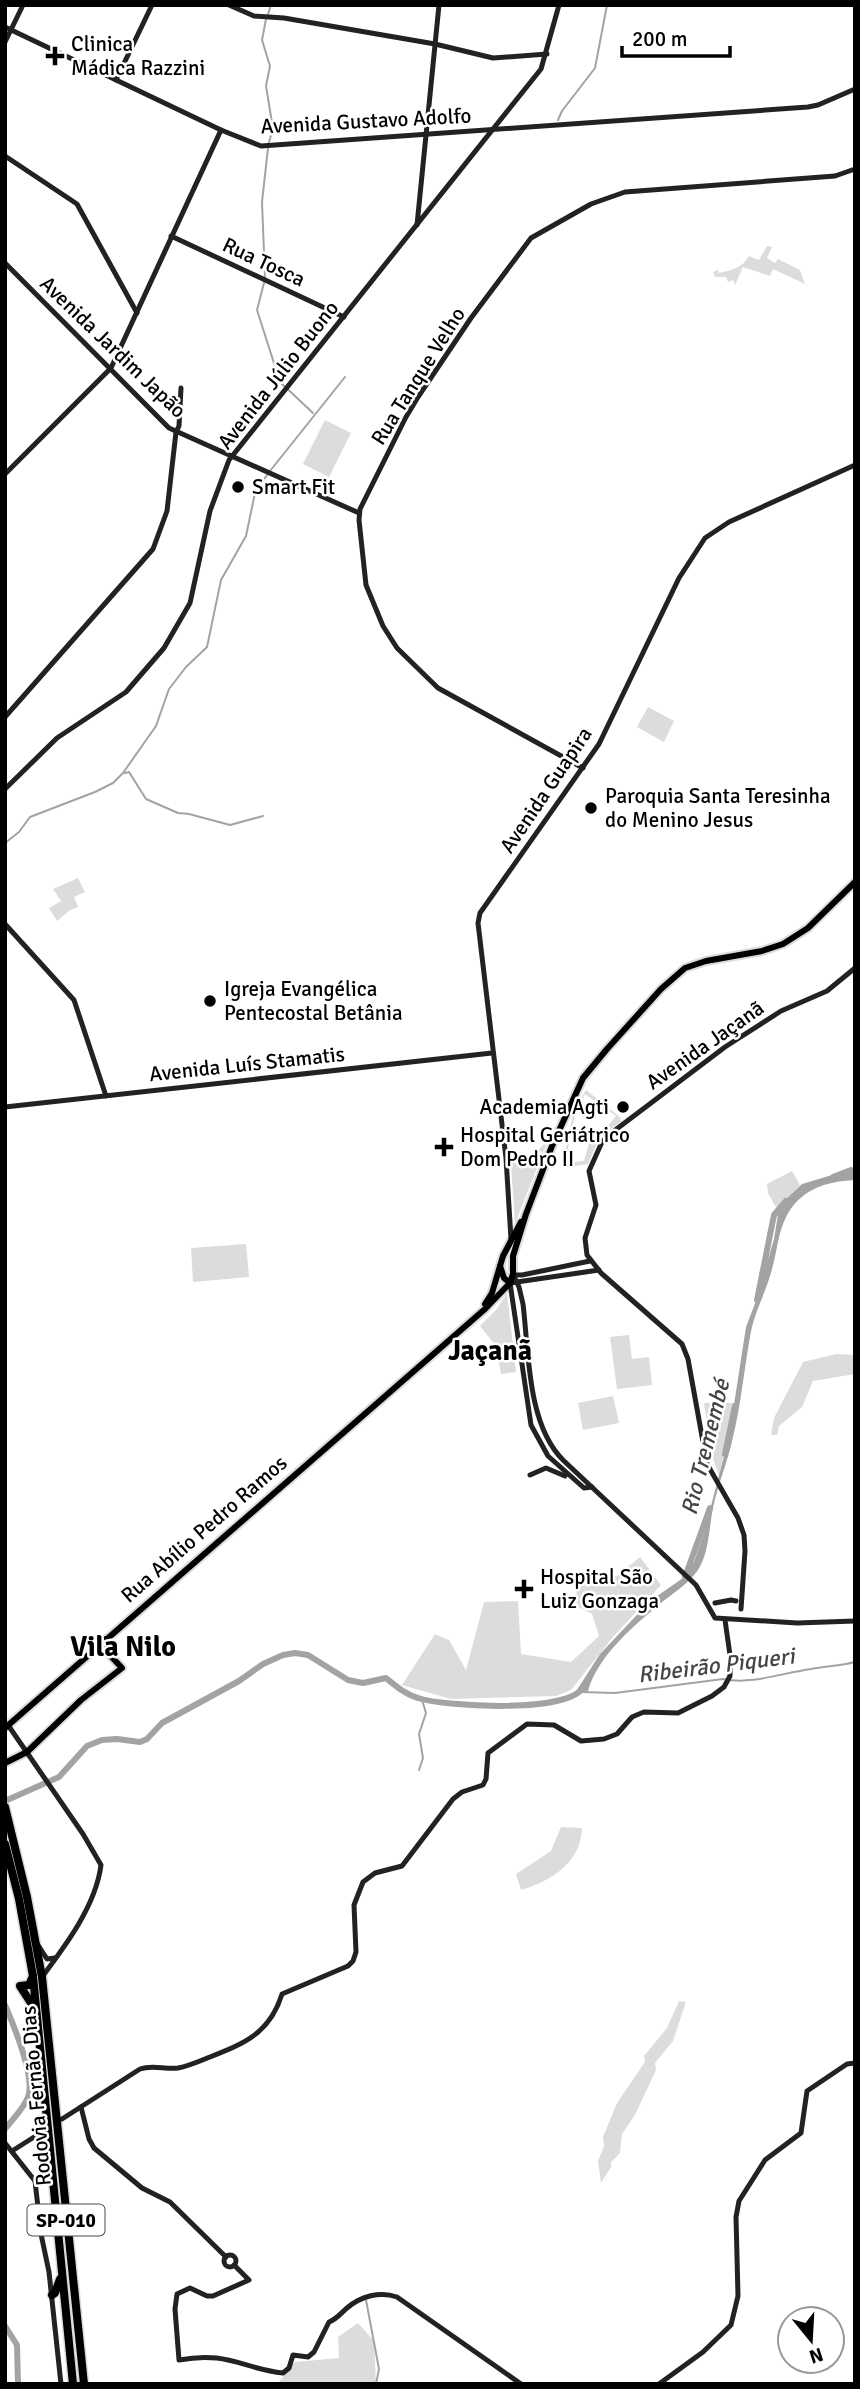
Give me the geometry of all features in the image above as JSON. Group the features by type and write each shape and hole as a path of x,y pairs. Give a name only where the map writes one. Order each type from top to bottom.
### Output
{"highway":[{"name":"Rodovia Fernão Dias","path":"5,1807 35,1939 84,2384"},
{"name":"Rodovia Fernão Dias","path":"5,1844 38,1977 38,2014 73,2384"},
{"path":"38,1977 29,1985 20,1986 38,2014"},
{"path":"52,2295 61,2272"}],"main road":[{"path":"512,1259 526,1214 565,1115 583,1078 661,989 676,974 692,965 762,951 792,939 812,925 855,882"},
{"path":"478,1313 492,1293 499,1264 526,1214"},
{"path":"499,1264 504,1278 513,1282 511,1239"},
{"path":"503,1256 512,1259"},
{"name":"Rua Abílio Pedro Ramos","path":"6,1725 513,1282"},
{"path":"5,1763 27,1752 82,1700 122,1668 106,1651 106,1639"},
{"path":"93,1651 106,1651"}],"street":[{"path":"5,42 8,28 23,5"},
{"path":"116,80 152,5"},
{"path":"229,5 246,13 435,44 494,58 547,54"},
{"path":"417,225 439,5"},
{"name":"Avenida Júlio Buono","path":"5,789 57,738 125,692 164,648 190,603 210,511 233,456 541,69 559,5"},
{"name":"Avenida Gustavo Adolfo","path":"8,28 220,130 261,146 808,107 855,89"},
{"path":"5,474 111,368 220,130"},
{"path":"5,156 77,204 137,313"},
{"name":"Rua Tanque Velho","path":"359,513 418,397 471,318 531,238 591,204 625,191 835,176 855,169"},
{"name":"Rua Tosca","path":"171,236 344,317"},
{"name":"Avenida Jardim Japão","path":"5,263 169,428 359,513"},
{"path":"5,717 153,549 167,511 173,439 179,426 181,388"},
{"name":"Avenida Guapira","path":"511,1239 506,1158 478,923 480,913 583,768 613,718 679,578 705,538 729,522 855,465"},
{"path":"359,513 366,585 377,613 397,649 438,688 583,768"},
{"path":"5,924 74,1000 106,1096"},
{"name":"Avenida Jaçanã","path":"590,1261 585,1242 596,1210 589,1174 602,1142 725,1047 781,1011 827,990 855,968"},
{"name":"Avenida Luís Stamatis","path":"5,1107 492,1053"},
{"path":"590,1261 682,1344 694,1382 706,1459 744,1535 746,1551 741,1610 727,1620"},
{"path":"586,1272 590,1261"},
{"path":"513,1274 522,1275 590,1261"},
{"path":"513,1282 599,1270"},
{"path":"513,1282 531,1425 548,1457 584,1488 592,1487"},
{"path":"513,1282 523,1306 535,1402 541,1426 556,1453 696,1585 718,1619 817,1623 855,1621"},
{"path":"530,1475 546,1468 570,1478"},
{"path":"736,1601 743,1586"},
{"path":"704,1597 715,1603 736,1601"},
{"path":"736,1601 750,1620"},
{"path":"712,1612 715,1603"},
{"path":"62,2119 140,2069 181,2068 245,2042 263,2028 276,2010 282,1994 351,1964 356,1952 354,1905 363,1882 375,1873 402,1866 453,1799 462,1792 483,1785 488,1753 522,1726 552,1724 581,1741 604,1739 617,1734 632,1717 639,1714 679,1713 717,1693 727,1684 730,1676 727,1620"},
{"path":"6,1725 27,1752 101,1865 83,1916 58,1957 38,1977"},
{"path":"35,1939 47,1959 58,1957"},
{"path":"659,2384 703,2351 731,2325 738,2296 736,2217 739,2201 765,2160 801,2133 807,2091 847,2064 855,2063"},
{"path":"82,2107 94,2148 142,2188 170,2202 226,2257 224,2261 227,2266 234,2265 249,2280 213,2296 190,2288 179,2292 175,2309 177,2356 181,2360 198,2356 223,2357 283,2373 288,2371 293,2355 303,2358 311,2356 328,2322 365,2298 379,2293 393,2295 521,2384"},
{"path":"12,2151 42,2132"},
{"path":"5,2143 35,2181 41,2234 50,2272 61,2384"}],"shaded area":[{"path":"767,246 772,247 767,258 775,263 778,259 800,270 805,284 773,269 770,276 743,267 735,285 733,280 728,282 726,277 715,277 713,272 736,268 749,256 759,260"},
{"path":"325,420 351,433 329,477 303,464"},
{"path":"648,707 674,721 664,742 637,727"},
{"path":"78,878 85,892 74,897 78,907 57,921 49,908 61,901 53,889"},
{"path":"586,1090 620,1117 621,1122 608,1131 606,1128 616,1116 585,1094 576,1110 565,1163 584,1161 590,1140 598,1141 588,1164 562,1168 574,1109"},
{"path":"548,1140 515,1224 511,1164 534,1154"},
{"path":"792,1171 800,1185 777,1209 768,1193 767,1184"},
{"path":"855,1173 855,1180 829,1184 806,1194 793,1206 784,1222 770,1276 751,1329 736,1425 715,1499 702,1563 686,1583 629,1631 609,1653 588,1691 575,1693 600,1654 650,1601 683,1578 694,1562 729,1437 746,1327 756,1301 783,1202 802,1184 832,1175"},
{"path":"246,1244 249,1277 193,1282 191,1248"},
{"path":"507,1293 516,1372 501,1374 496,1346 480,1326 496,1310"},
{"path":"629,1335 632,1359 649,1357 652,1385 617,1389 610,1337"},
{"path":"836,1354 855,1355 855,1374 813,1381 802,1407 779,1426 777,1435 771,1435 774,1418 803,1362"},
{"path":"613,1396 619,1423 583,1430 578,1403"},
{"path":"704,1403 735,1403 719,1476 712,1455"},
{"path":"640,1557 661,1585 613,1637 571,1690 556,1696 451,1699 402,1685 435,1634 449,1640 466,1670 484,1602 518,1601 521,1654 571,1662 599,1636 592,1614 576,1606 577,1579 617,1576"},
{"path":"561,1827 582,1828 576,1851 570,1861 553,1876 521,1890 516,1874 551,1851"},
{"path":"679,2001 686,2002 673,2041 655,2063 656,2070 635,2115 622,2134 620,2153 611,2162 611,2167 601,2183 598,2161 604,2146 603,2137 617,2103 645,2062 644,2056 667,2028"},
{"path":"358,2323 374,2341 376,2384 278,2383 295,2362 339,2358 338,2337"}],"waterway":[{"path":"268,14 271,5"},
{"path":"558,120 595,68 607,5"},
{"path":"266,19 262,40 270,66 266,86 273,129 269,142"},
{"path":"265,278 262,202 268,148"},
{"path":"264,283 257,310 280,382 313,413"},
{"path":"270,471 345,377"},
{"path":"5,843 19,832 30,817 95,792 113,783 123,773 156,726 169,689 186,667 207,647 221,580 246,536 255,493 267,475"},
{"path":"125,773 129,772 146,799 178,813 230,825 263,816"},
{"name":"Rio Tremembé","path":"833,1177 851,1170 855,1172"},
{"name":"Rio Tremembé","path":"757,1300 774,1215 786,1201"},
{"name":"Rio Tremembé","path":"725,1454 735,1406"},
{"name":"Rio Tremembé","path":"685,1577 710,1508"},
{"name":"Rio Tremembé","path":"5,1801 59,1777 87,1746 102,1740 140,1742 147,1739 162,1723 283,1655 308,1655 348,1680 363,1683 386,1678 414,1697 454,1704 507,1706 557,1701 574,1695 584,1686"},
{"name":"Ribeirão Piqueri","path":"581,1692 615,1693 723,1679 756,1680 855,1662"},
{"path":"419,1770 423,1758 419,1734 426,1713 422,1700"},
{"path":"5,2005 26,2064 30,2088 24,2105 5,2129"},
{"path":"366,2300 379,2369 376,2384"},
{"path":"5,2326 17,2345 18,2384"}],"place":[{"name":"Clinica Mádica Razzini","path":"55,56"},
{"name":"Smart Fit","path":"238,487"},
{"name":"Paroquia Santa Teresinha do Menino Jesus","path":"591,808"},
{"name":"Igreja Evangélica Pentecostal Betânia","path":"210,1001"},
{"name":"Academia Agti","path":"623,1107"},
{"name":"Hospital Geriátrico Dom Pedro II","path":"444,1147"},
{"name":"Hospital São Luiz Gonzaga","path":"524,1589"}],"district":[{"name":"Jaçanã","path":"490,1350"},
{"name":"Vila Nilo","path":"123,1646"}]}
